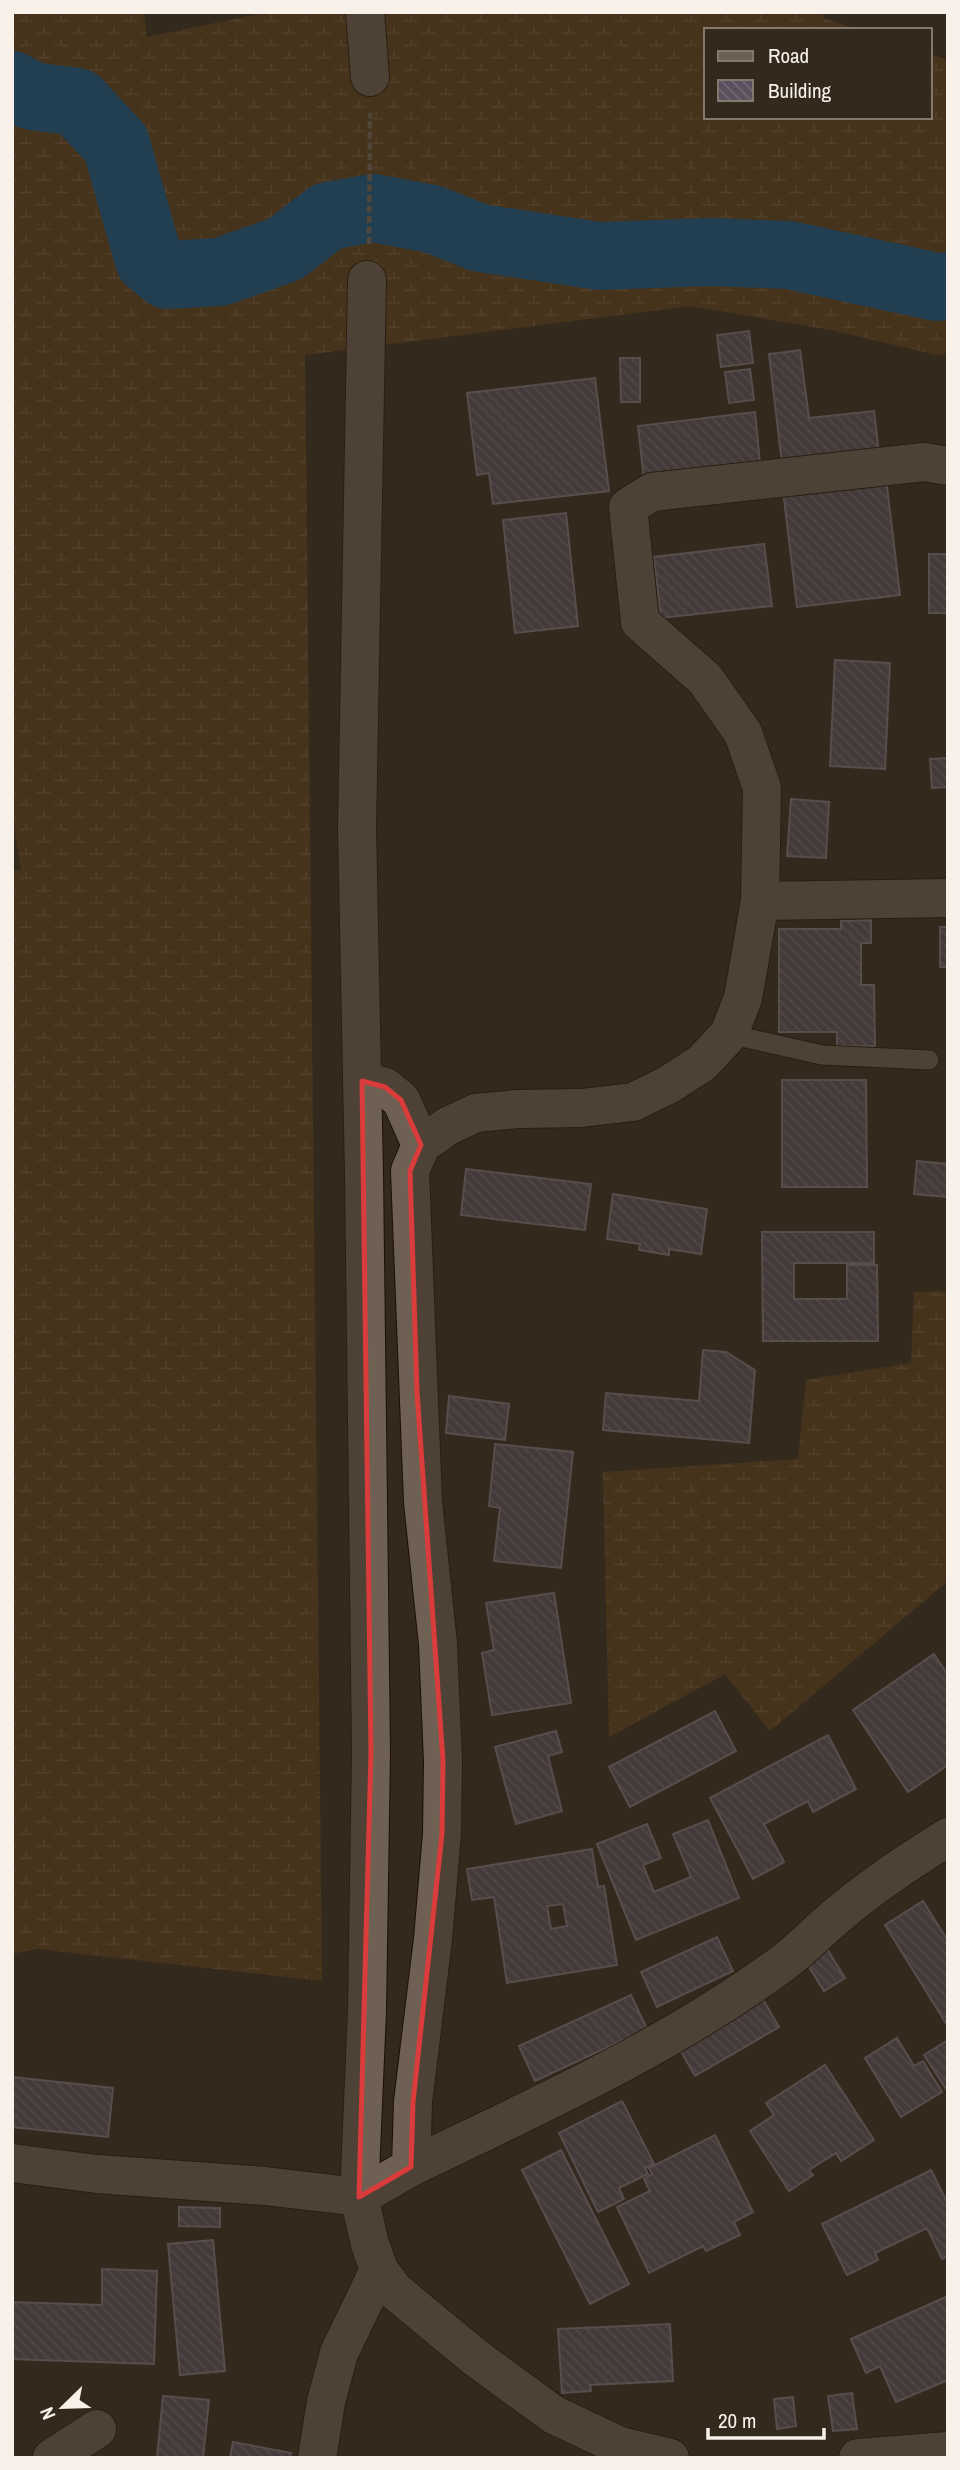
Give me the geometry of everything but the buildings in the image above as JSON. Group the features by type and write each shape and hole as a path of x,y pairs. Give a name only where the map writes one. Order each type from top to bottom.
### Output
{"street":[{"path":"365,12 370,77"},
{"path":"368,262 357,828 371,1752 367,2011 359,2197 379,2270 394,2290 476,2358 554,2415 589,2445 620,2446 670,2458"},
{"path":"411,2167 413,2102 433,1939 442,1835 443,1761 439,1644 423,1502 410,1171 421,1145 447,1126 476,1113 581,1108 633,1102 668,1085 702,1063 729,1034 743,998 760,901 762,788 743,733 705,679 640,622 628,507 652,492 924,462 948,466"},
{"path":"760,901 948,898"},
{"path":"362,1081 385,1087 401,1100 421,1145"},
{"path":"12,2163 97,2174 265,2186 359,2197 411,2167 666,2040 784,1962 840,1913 908,1862 948,1837"},
{"path":"317,2458 326,2402 339,2353 379,2270"},
{"path":"52,2458 97,2429"},
{"path":"858,2458 948,2451"}],"lane":[{"path":"729,1034 822,1055 929,1060"}],"path":[{"path":"368,262 370,153"}],"highlighted area":[{"path":"362,1081 385,1087 401,1100 421,1145 410,1171 417,1392 443,1761 442,1834 413,2102 411,2167 359,2197 371,1752"}],"green space":[{"path":"12,12 144,12 147,37 268,12 823,12 824,18 852,28 704,28 704,119 932,119 932,55 948,60 948,353 936,355 831,330 691,306 305,355 322,1981 37,1949 12,1954 12,870 21,870 12,816"},
{"path":"948,1291 948,1581 770,1731 725,1674 609,1737 603,1472 798,1459 806,1380 911,1363 914,1292"}],"waterway":[{"path":"12,85 32,96 77,102 116,144 149,260 167,275 220,272 285,249 328,216 373,208 432,219 480,238 599,256 711,252 789,255 937,287 948,286"}]}
